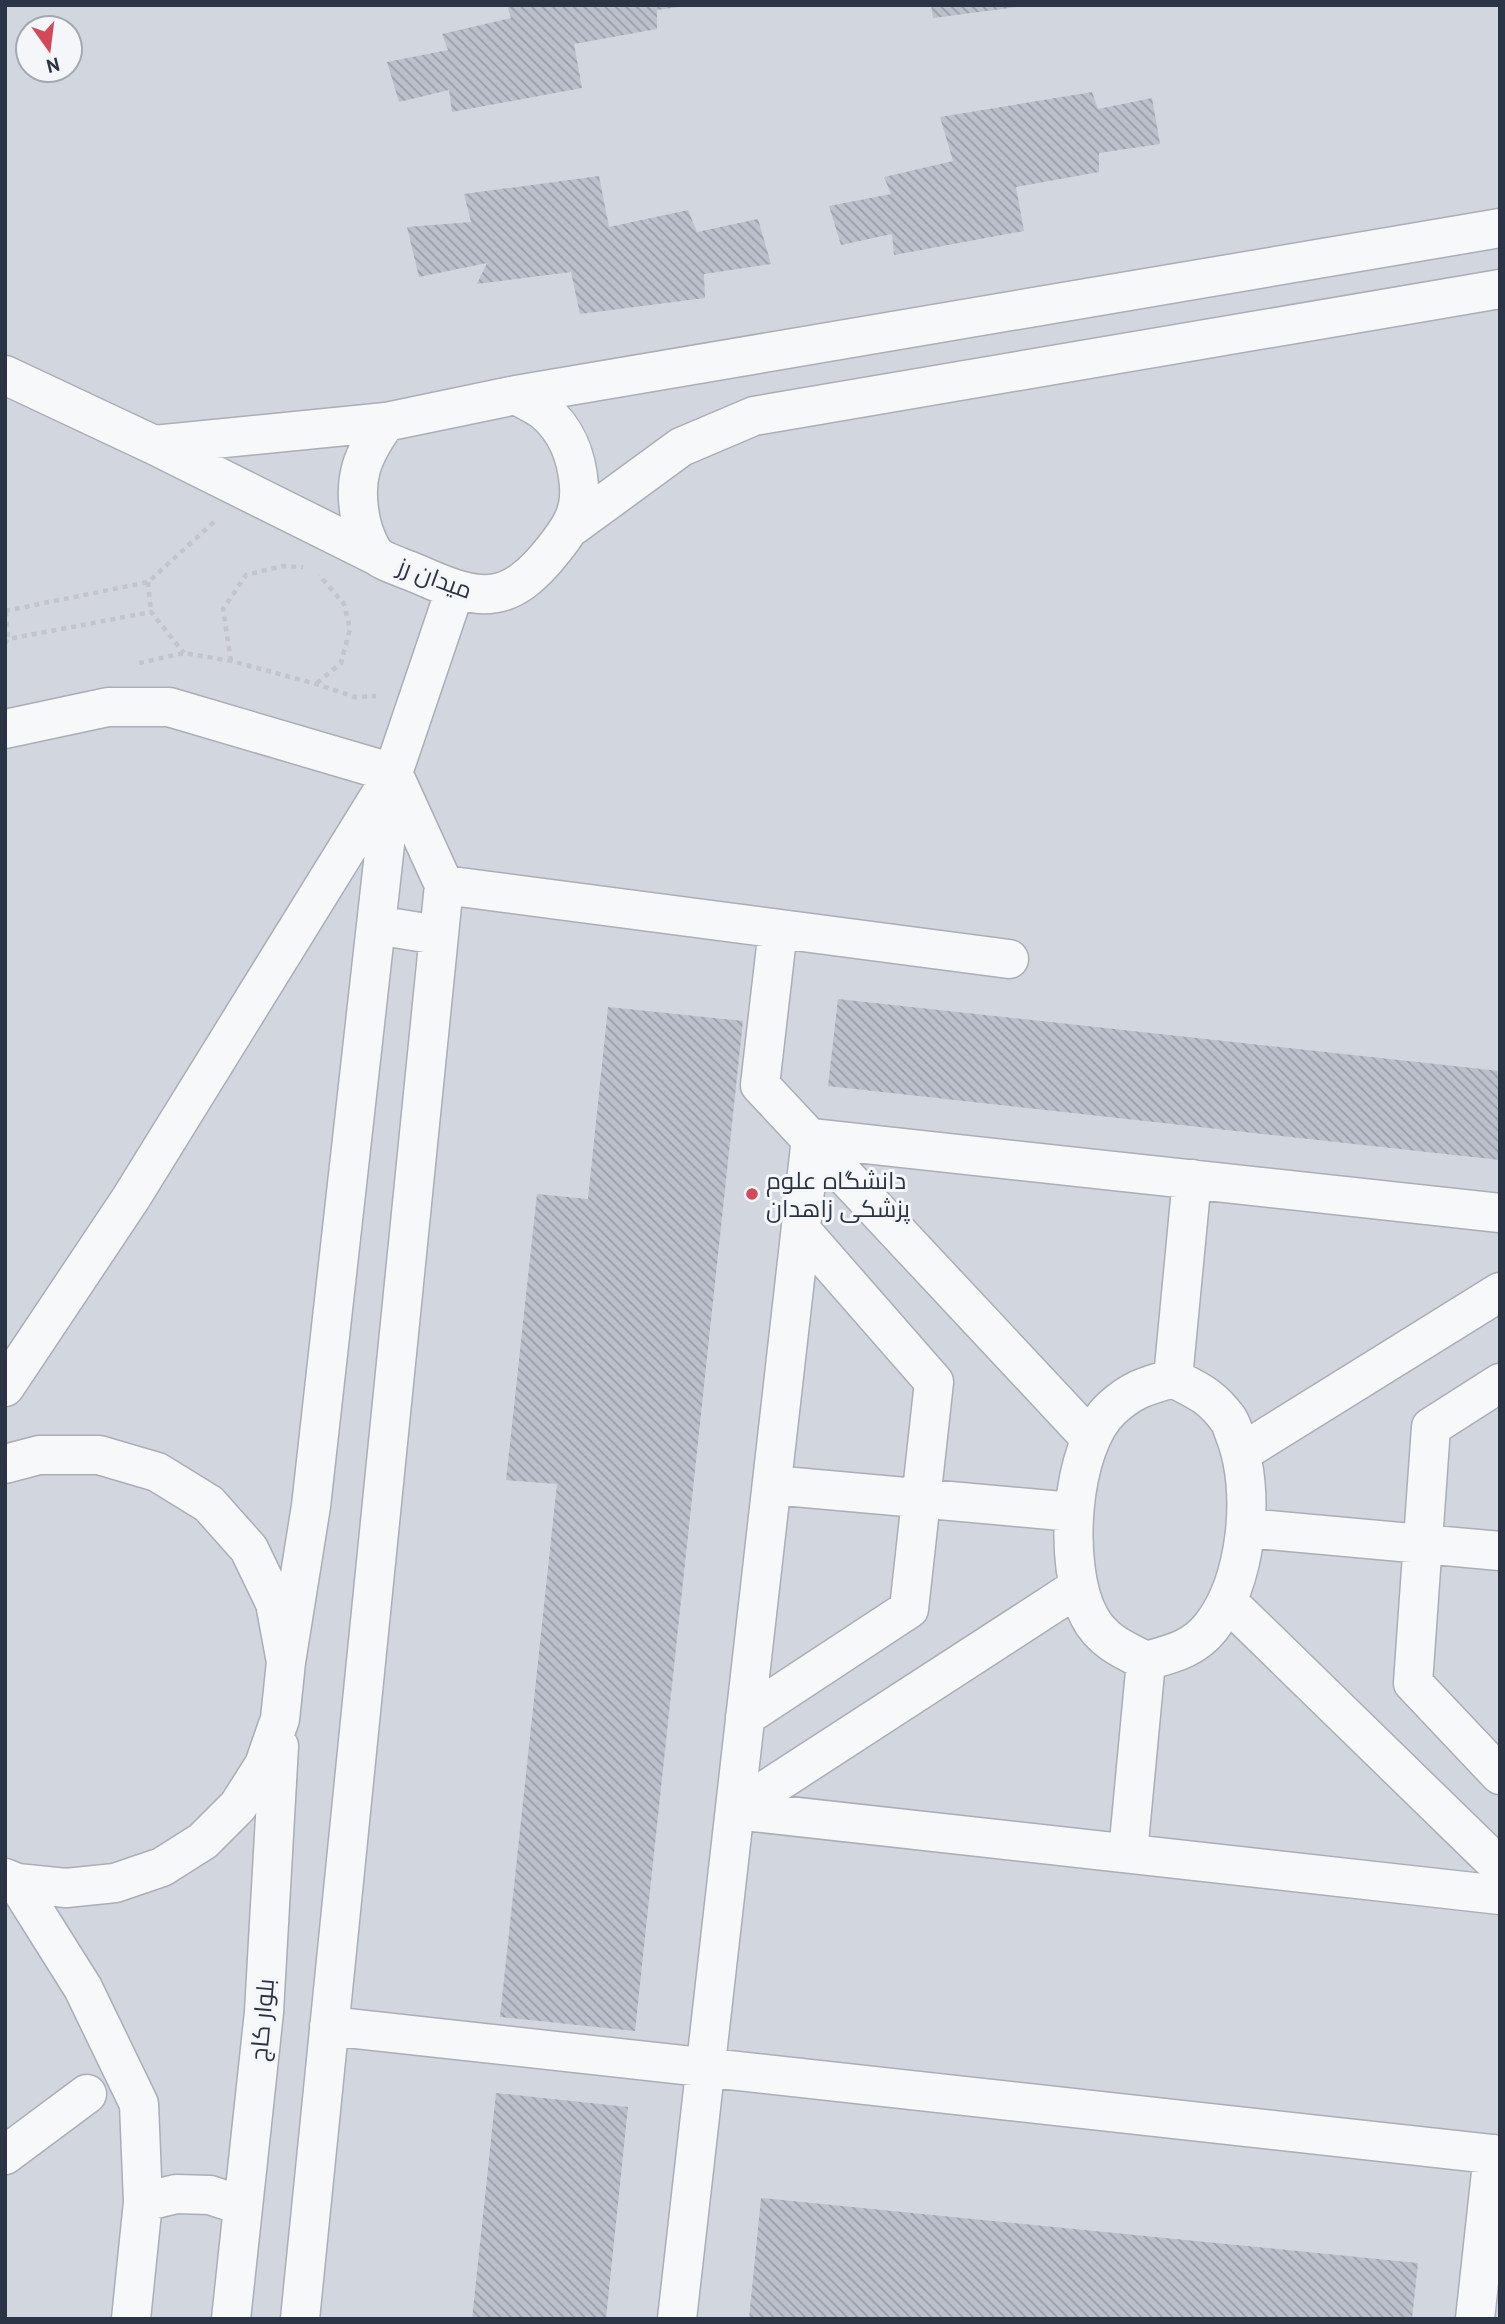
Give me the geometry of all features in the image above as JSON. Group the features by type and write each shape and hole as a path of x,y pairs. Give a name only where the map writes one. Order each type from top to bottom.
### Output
{"street":[{"path":"154,445 386,422 516,395 1500,228"},
{"path":"573,526 681,447 754,416 1500,289"},
{"path":"926,326 937,385"},
{"path":"5,375 154,445 377,556"},
{"name":"میدان رز","path":"386,422 369,445 359,472 357,501 363,530 377,556 455,590 483,595 505,591 526,580 573,526 580,495 577,464 565,435 544,411 516,395"},
{"path":"11,1880 66,1888 115,1883 162,1867 203,1841 238,1807 264,1765 280,1719 286,1662 311,1506 393,773 455,590"},
{"path":"5,729 108,707 169,707 393,773 444,885 300,2319"},
{"path":"5,1387 131,1198 393,773"},
{"path":"444,885 1009,959"},
{"path":"376,925 438,935"},
{"path":"778,929 760,1085 1091,1439"},
{"path":"811,1138 1500,1213"},
{"path":"677,2319 811,1138"},
{"path":"1173,1378 1192,1179"},
{"path":"745,1717 909,1609 934,1382 801,1230"},
{"path":"1241,1453 1500,1292"},
{"path":"1173,1378 1206,1395 1230,1421 1241,1453 1246,1481 1246,1528 1227,1601 1210,1629 1182,1651 1146,1661 1113,1645 1089,1618 1077,1588 1073,1559 1073,1512 1082,1465 1091,1439 1109,1410 1137,1389 1173,1378"},
{"path":"1500,1384 1431,1427 1413,1683 1500,1775"},
{"path":"5,1464 38,1455 99,1455 157,1472 209,1504 248,1549 275,1603 286,1662"},
{"path":"772,1485 1073,1512"},
{"path":"1246,1528 1500,1551"},
{"path":"735,1810 1077,1588"},
{"path":"1227,1601 1500,1867"},
{"path":"1128,1853 1146,1661"},
{"name":"بلوار کاج","path":"231,2319 264,2012 280,1719"},
{"path":"735,1810 1500,1895"},
{"path":"11,1880 83,1988 139,2104 144,2202 131,2319"},
{"path":"329,2026 1497,2154 1475,2319"},
{"path":"5,2155 87,2094"},
{"path":"144,2202 176,2194 210,2195 243,2206"}],"path":[{"path":"151,612 7,642 6,611 148,582 216,521"},
{"path":"231,661 223,609 246,575 282,566 310,567 344,604 351,629 341,663 316,684"},
{"path":"148,582 151,612 184,653"},
{"path":"133,665 184,653 231,661 355,697 378,696"}],"shaded area":[{"name":"دانشگاه علوم پزشکی زاهدان","path":"5,5 1500,5 1500,2319 5,2319"}],"building":[{"path":"507,5 679,7 657,10 657,29 574,44 582,88 452,112 449,90 399,102 387,62 448,50 442,34 511,18"},
{"path":"931,5 1017,5 1017,7 933,18"},
{"path":"1092,92 1098,109 1152,98 1160,144 1099,153 1099,172 1016,187 1024,231 894,255 892,234 841,245 829,206 891,194 884,177 953,161 940,117"},
{"path":"599,176 609,227 688,210 697,232 758,219 771,264 704,274 705,298 580,314 571,272 477,284 487,263 419,277 407,227 471,222 464,194"},
{"path":"838,999 1500,1071 1500,1160 828,1086"},
{"path":"608,1007 743,1021 635,2031 500,2017 557,1484 506,1480 537,1194 588,1199"},
{"path":"496,2093 628,2107 606,2319 472,2319"},
{"path":"761,2198 1418,2263 1412,2319 749,2319"}],"place":[{"name":"دانشگاه علوم پزشکی زاهدان","path":"752,1194"}]}
